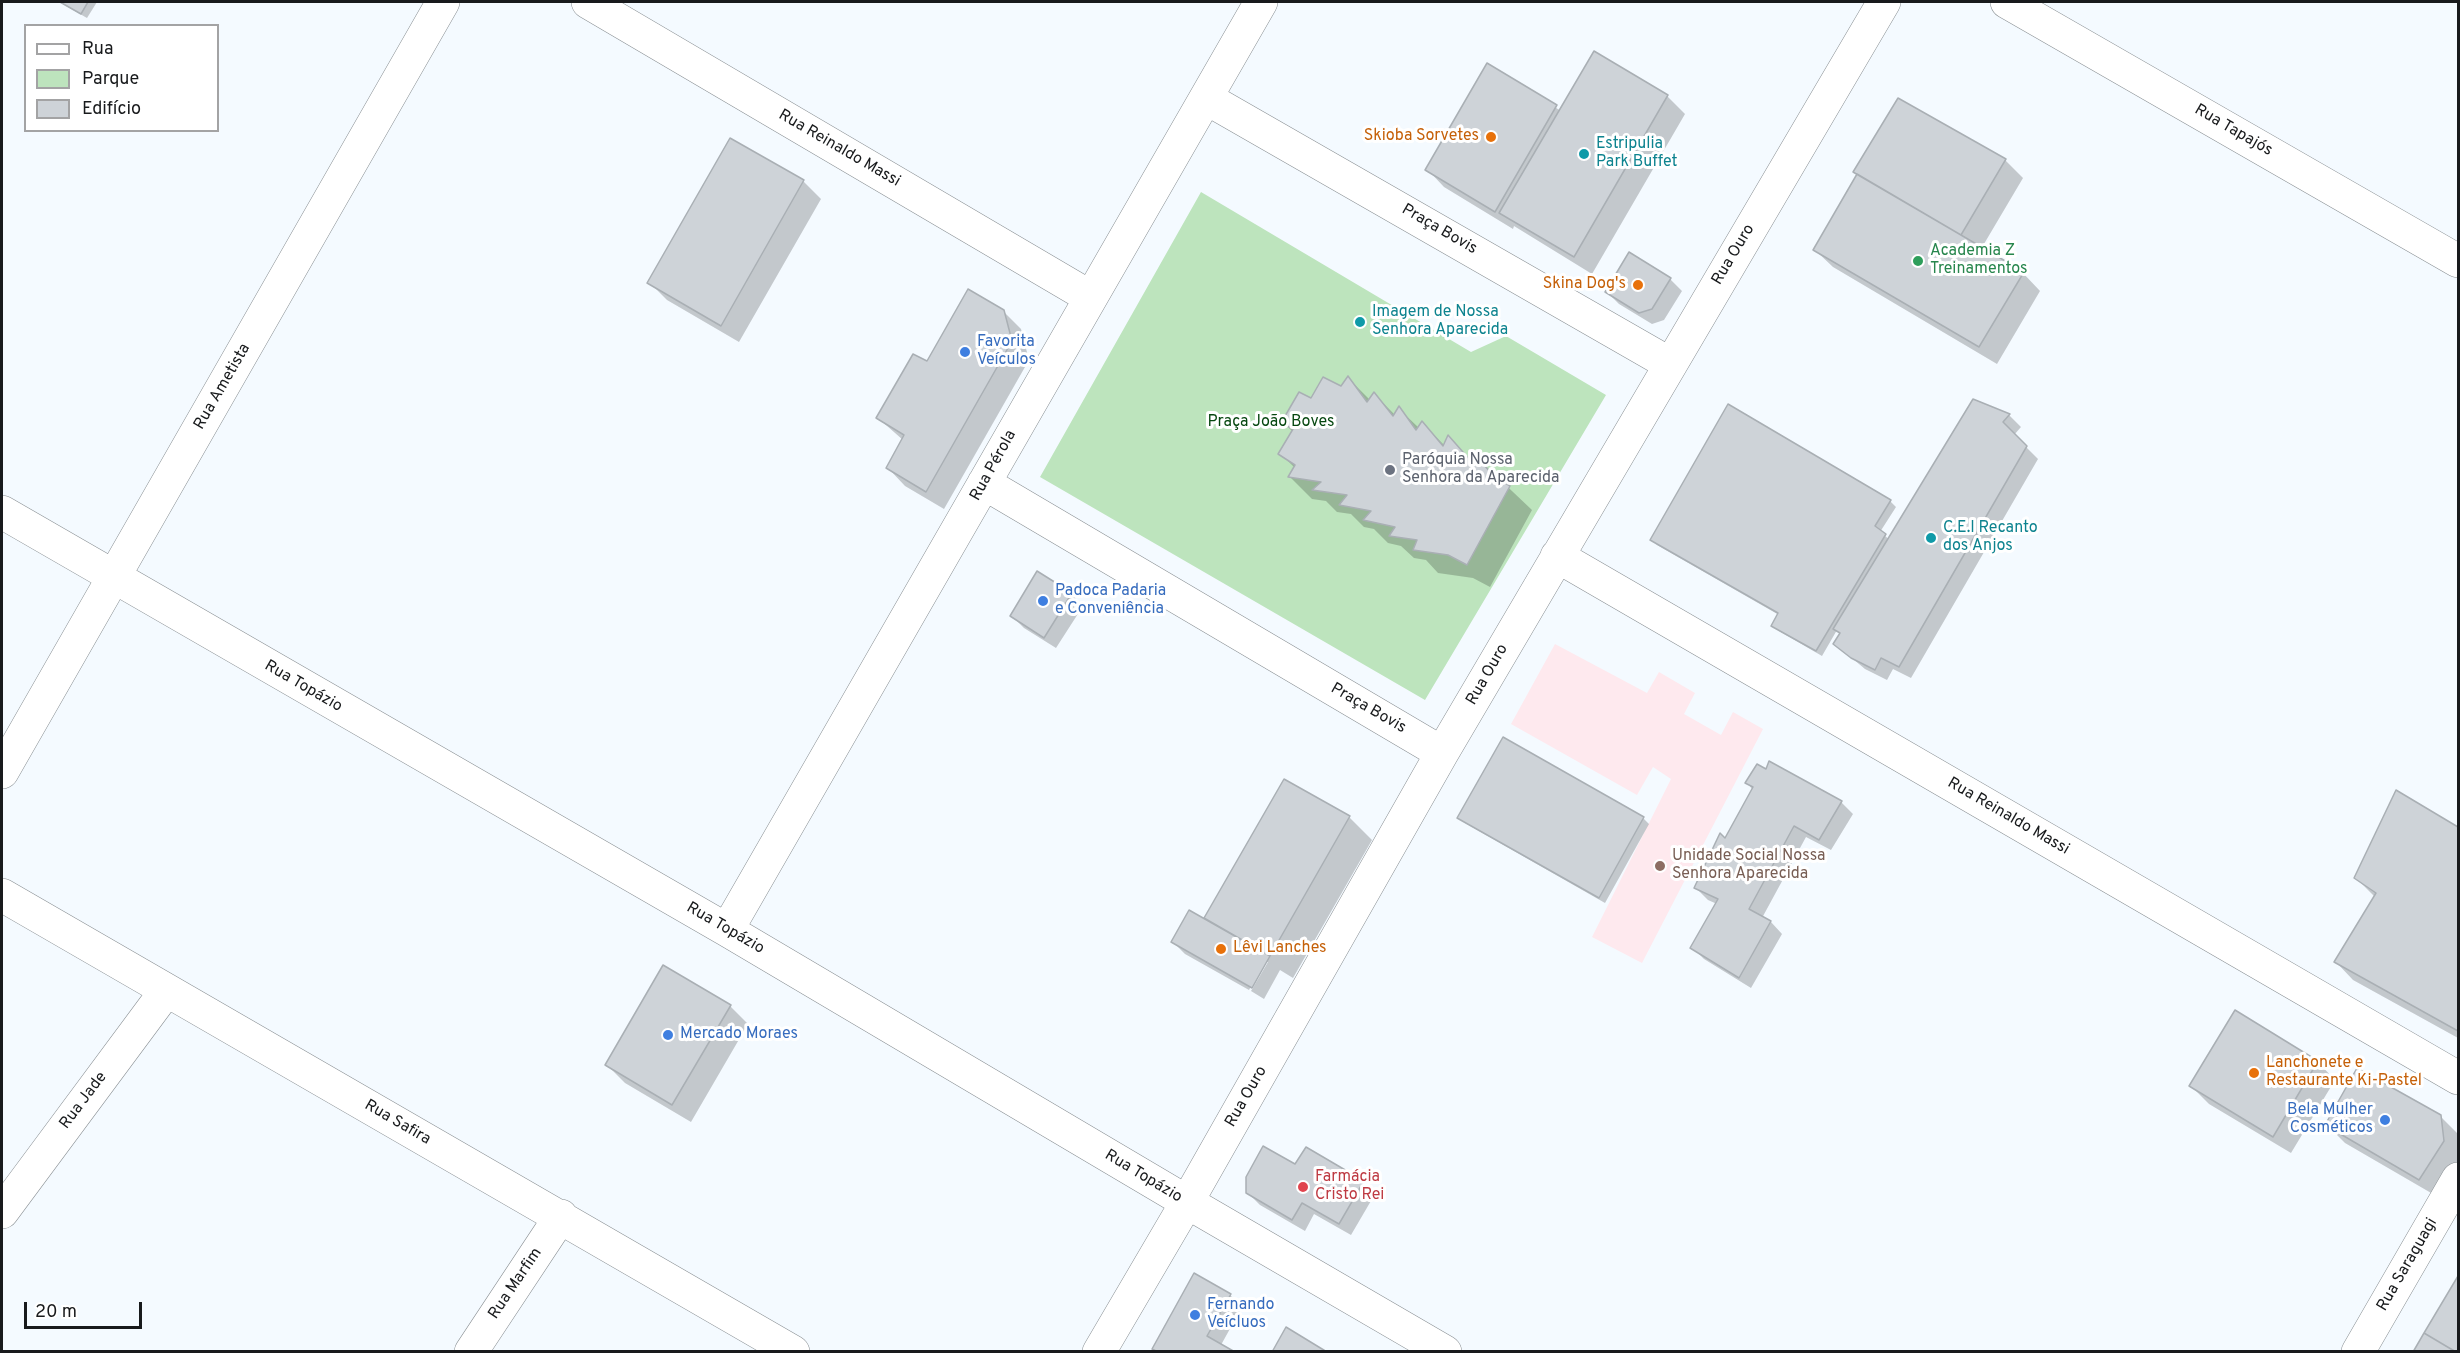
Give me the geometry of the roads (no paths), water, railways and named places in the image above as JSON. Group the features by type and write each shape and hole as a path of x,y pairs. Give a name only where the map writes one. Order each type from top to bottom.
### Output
{"street":[{"name":"Rua Ametista","path":"2,772 443,2"},
{"name":"Rua Reinaldo Massi","path":"588,2 1090,297"},
{"name":"Rua Pérola","path":"727,930 1261,2"},
{"name":"Rua Ouro","path":"1099,1352 1187,1202 1442,753 1884,2"},
{"name":"Rua Tapajós","path":"2007,2 2458,261"},
{"name":"Praça Bovis","path":"1206,98 1670,364"},
{"name":"Praça Bovis","path":"984,483 1442,753"},
{"name":"Rua Topázio","path":"2,512 727,930 1445,1352"},
{"name":"Rua Reinaldo Massi","path":"1557,556 2458,1078"},
{"name":"Rua Safira","path":"2,895 793,1352"},
{"name":"Rua Jade","path":"2,1212 166,991"},
{"name":"Rua Saraguagi","path":"2358,1352 2458,1179"},
{"name":"Rua Marfim","path":"471,1352 561,1216"}],"place":[{"name":"Skioba Sorvetes","path":"1491,137"},
{"name":"Estripulia Park Buffet","path":"1584,154"},
{"name":"Academia Z Treinamentos","path":"1918,261"},
{"name":"Skina Dog's","path":"1638,285"},
{"name":"Imagem de Nossa Senhora Aparecida","path":"1360,322"},
{"name":"Favorita Veículos","path":"965,352"},
{"name":"Paróquia Nossa Senhora da Aparecida","path":"1390,470"},
{"name":"C.E.I Recanto dos Anjos","path":"1931,538"},
{"name":"Padoca Padaria e Conveniência","path":"1043,601"},
{"name":"Unidade Social Nossa Senhora Aparecida","path":"1660,866"},
{"name":"Lêvi Lanches","path":"1221,949"},
{"name":"Mercado Moraes","path":"668,1035"},
{"name":"Lanchonete e Restaurante Ki-Pastel","path":"2254,1073"},
{"name":"Bela Mulher Cosméticos","path":"2385,1120"},
{"name":"Farmácia Cristo Rei","path":"1303,1187"},
{"name":"Fernando Veícluos","path":"1195,1315"}],"park label":[{"name":"Praça João Boves","path":"1271,423"}]}
